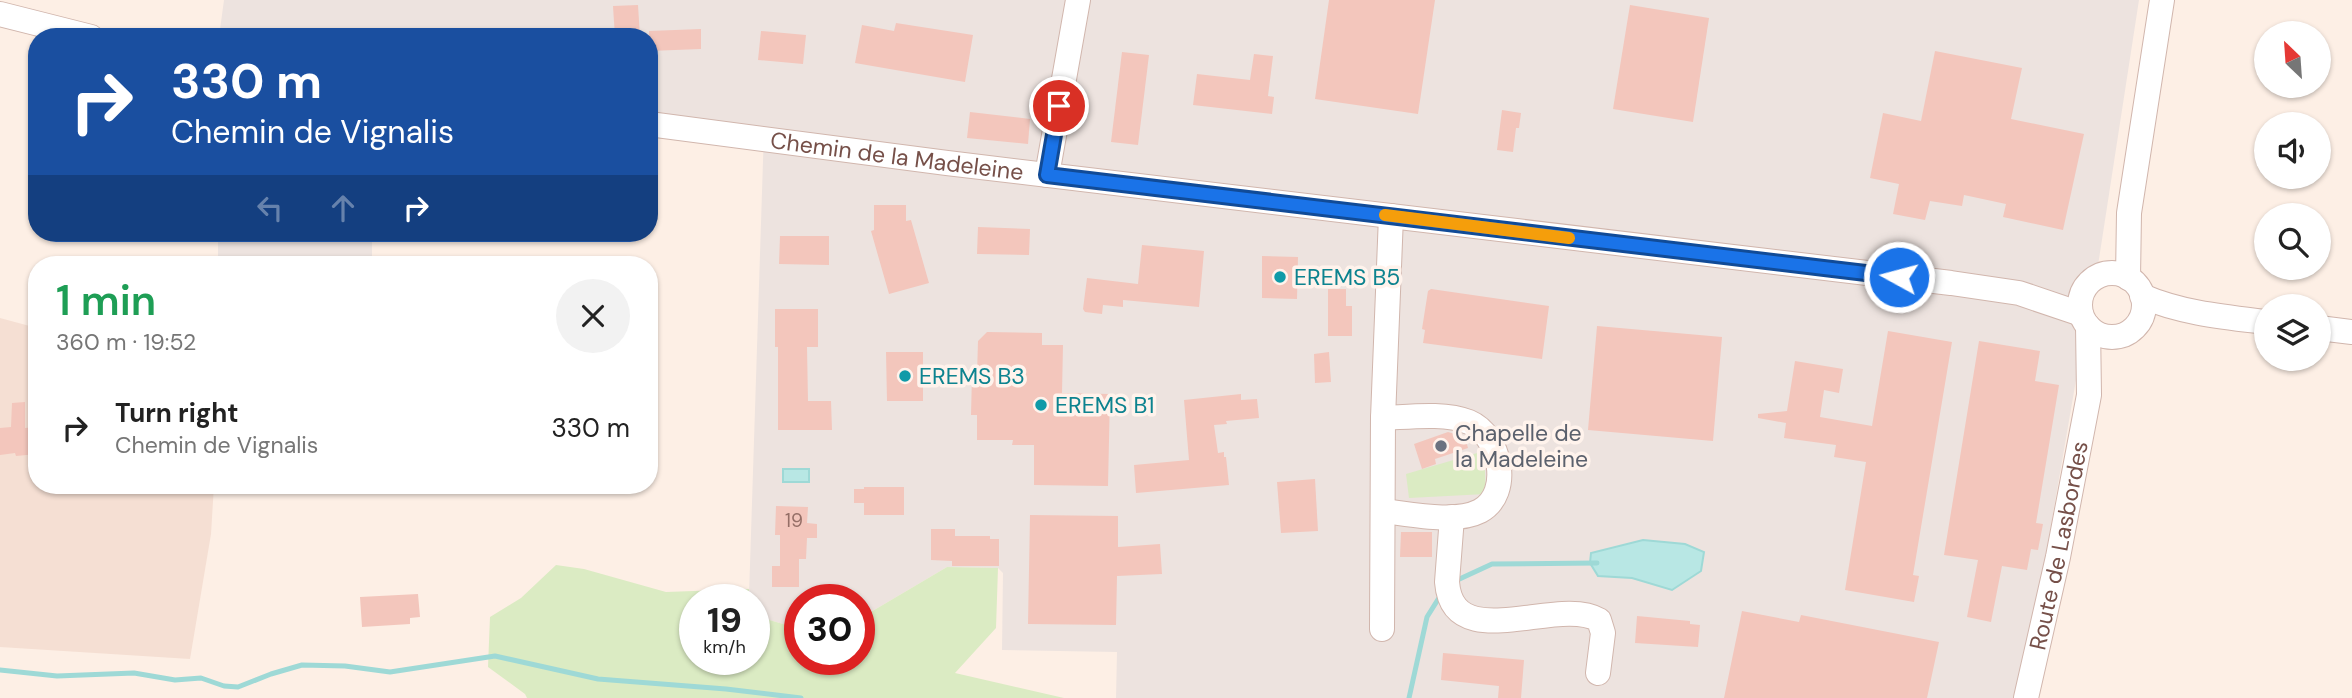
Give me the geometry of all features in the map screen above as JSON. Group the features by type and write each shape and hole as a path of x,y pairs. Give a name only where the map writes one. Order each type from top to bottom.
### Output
{"street":[{"path":"1047,175 1078,0"},
{"path":"2115,284 2129,213 2162,0"},
{"path":"0,14 55,28"},
{"name":"Chemin de la Madeleine","path":"658,125 2019,293 2115,284"},
{"path":"1382,629 1383,418 1391,216"},
{"path":"2115,284 2142,315 2138,323 2123,335 2114,337 2096,332 2085,320 2081,295 2115,284 2159,303 2208,315 2254,321"},
{"name":"Chemin de la Madeleine","path":"2019,293 2085,320"},
{"path":"2138,323 2208,315"},
{"name":"Route de Lasbordes","path":"2085,320 2089,395"},
{"path":"2331,329 2352,332"},
{"name":"Route de Lasbordes","path":"2026,698 2058,557 2089,395 2114,337"},
{"path":"1383,418 1455,418 1475,425 1488,438 1499,469 1494,499 1480,511 1452,517 1383,511"},
{"path":"1452,517 1447,582 1448,592 1456,607 1465,616 1486,621 1545,616 1593,617 1599,620 1603,633 1598,673"}],"shaded area":[{"path":"224,0 2139,0 2099,259 2033,630 2016,698 1116,698 1117,652 1002,650 1003,573 998,568 947,567 875,610 875,584 784,584 784,624 770,620 770,584 749,584 764,130 658,117 658,28 220,28"},
{"path":"218,242 372,242 372,256 218,256"},
{"path":"0,318 28,326 28,494 213,494 211,534 190,659 0,647"}],"green space":[{"path":"1484,451 1486,494 1409,498 1406,474"},
{"path":"556,565 584,569 666,592 679,592 679,675 770,675 770,620 784,624 784,675 875,675 875,610 947,567 998,568 996,628 955,673 1064,698 527,698 488,667 490,617 521,598"}],"water":[{"path":"783,469 809,469 809,482 783,482"},
{"path":"1643,540 1685,544 1704,552 1701,571 1672,590 1632,578 1598,576 1590,563 1591,553"}],"building":[{"path":"1329,0 1435,0 1418,114 1315,99"},
{"path":"638,5 639,28 614,28 613,6"},
{"path":"1630,5 1709,18 1693,122 1613,109"},
{"path":"896,23 973,35 965,82 855,63 862,25 894,31"},
{"path":"701,29 701,49 658,51 658,31"},
{"path":"761,31 806,35 803,64 758,60"},
{"path":"1935,51 2022,68 2011,119 2084,134 2063,230 2003,217 2006,204 1964,195 1962,206 1930,201 1925,220 1893,214 1899,184 1870,178 1883,113 1921,121"},
{"path":"1122,52 1149,55 1138,145 1111,142"},
{"path":"1254,54 1273,56 1268,96 1274,97 1272,114 1193,105 1197,74 1250,80"},
{"path":"1502,110 1521,113 1513,152 1497,150"},
{"path":"970,112 1030,119 1028,144 967,138"},
{"path":"874,205 906,205 906,221 911,220 929,283 889,294 871,231 874,230"},
{"path":"978,227 1030,229 1029,255 977,254"},
{"path":"780,236 829,236 829,265 779,264"},
{"path":"1142,245 1204,251 1199,307 1123,300 1123,307 1103,305 1102,314 1085,312 1083,309 1087,278 1138,284"},
{"name":"EREMS B5","path":"1262,256 1298,257 1297,299 1262,298"},
{"path":"1328,289 1346,289 1346,306 1352,306 1352,336 1328,336"},
{"path":"1431,289 1549,306 1542,359 1423,343 1425,330 1422,329 1428,291"},
{"path":"775,309 818,309 818,347 807,347 808,401 831,401 832,430 778,430"},
{"path":"1597,326 1722,337 1713,441 1588,430"},
{"path":"1888,331 1952,342 1913,575 1919,576 1914,602 1845,590 1866,462 1834,457 1836,445 1784,438 1786,423 1758,418 1758,414 1787,411 1795,361 1843,369 1839,393 1824,390 1820,417 1872,426"},
{"name":"EREMS B1","path":"987,332 1042,333 1042,345 1063,345 1062,393 1110,394 1108,486 1034,485 1034,445 1012,445 1013,440 977,440 977,415 971,415 972,375 977,375 978,341"},
{"path":"1979,341 2040,351 2035,381 2059,385 2036,523 2043,524 2038,550 2031,549 2027,570 2002,566 1991,622 1967,617 1978,560 1944,555"},
{"name":"EREMS B3","path":"886,352 923,352 923,401 887,401"},
{"path":"1329,352 1331,382 1315,383 1314,354"},
{"path":"1241,394 1241,400 1257,399 1259,418 1226,421 1227,424 1214,425 1218,453 1224,452 1226,457 1229,485 1136,493 1134,465 1189,460 1184,400"},
{"path":"25,402 28,455 0,455 0,428 11,427 12,403"},
{"name":"Chapelle de la Madeleine","path":"1448,432 1465,437 1468,448 1435,459 1436,464 1422,469 1414,444"},
{"path":"1315,479 1318,531 1281,533 1277,482"},
{"path":"904,487 904,515 864,515 864,503 854,503 854,489"},
{"path":"776,506 808,507 807,523 817,524 817,538 807,538 806,559 799,559 799,584 772,587 772,566 780,566 780,535 775,535"},
{"path":"1030,515 1118,516 1118,547 1160,544 1162,574 1117,576 1116,625 1028,624"},
{"path":"931,529 955,529 955,536 990,536 990,539 999,539 999,566 952,566 952,561 931,560"},
{"path":"1401,532 1432,532 1432,557 1400,557"},
{"path":"418,594 420,617 410,618 410,624 362,627 360,597"},
{"path":"1742,611 1799,622 1801,615 1939,642 1927,698 1724,698"},
{"path":"1637,616 1690,621 1690,624 1700,625 1698,647 1635,643"},
{"path":"1443,653 1524,660 1521,698 1498,698 1499,686 1441,680"}],"waterway":[{"path":"1453,582 1492,564 1597,563"},
{"path":"1409,698 1427,617 1442,593"},
{"path":"0,670 57,676 134,673 175,680 201,678 224,686 238,687 302,665 345,666 390,672 495,656 598,679 801,698"}],"slow traffic":[{"path":"1385,215 1569,238"}],"place":[{"name":"EREMS B5","path":"1280,277"},
{"name":"EREMS B3","path":"905,376"},
{"name":"EREMS B1","path":"1041,405"},
{"name":"Chapelle de la Madeleine","path":"1441,446"}],"route":[{"path":"1059,106 1047,175 1899,277"}]}
